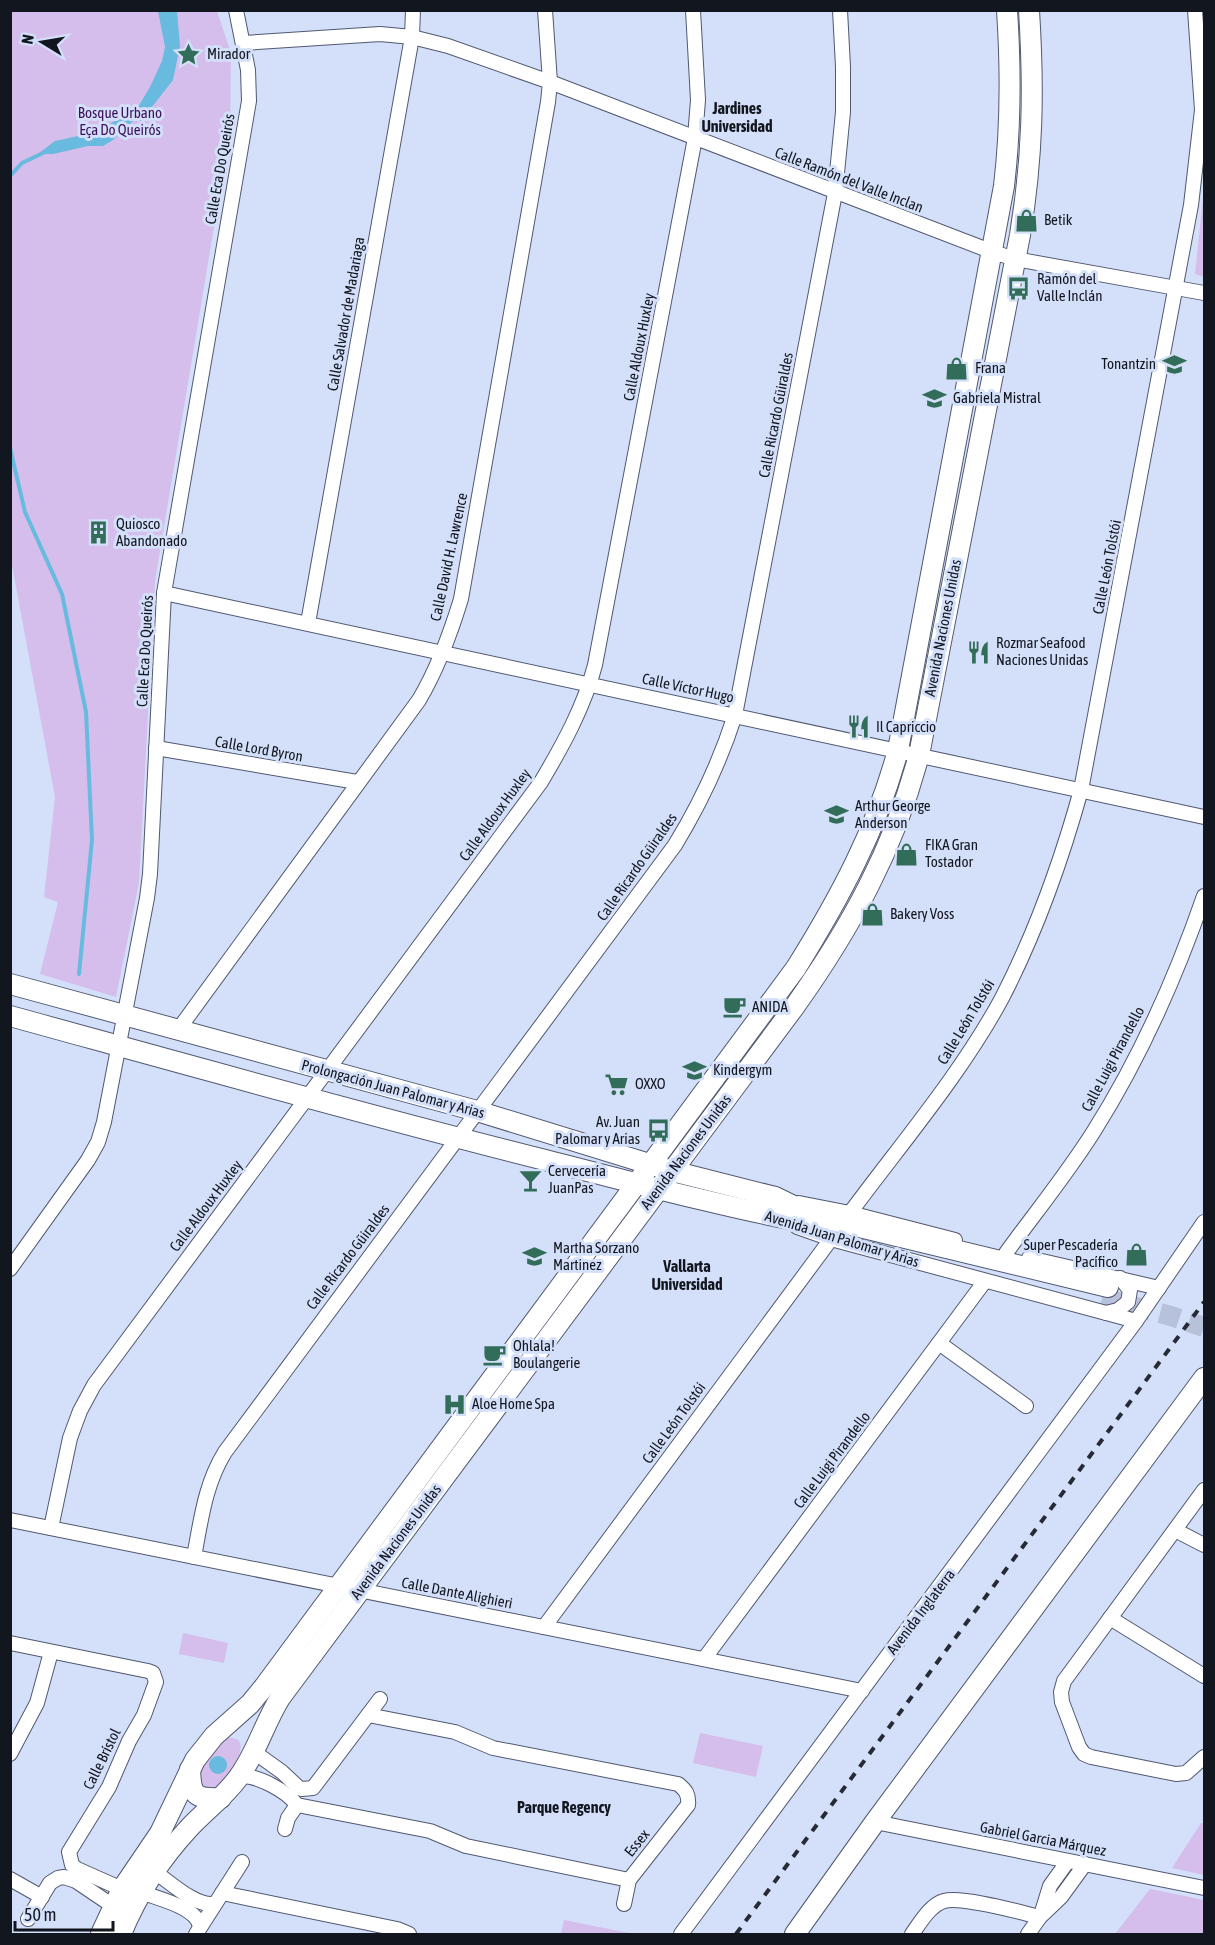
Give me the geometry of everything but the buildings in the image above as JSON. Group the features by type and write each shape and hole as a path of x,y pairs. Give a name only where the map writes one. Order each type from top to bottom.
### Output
{"street":[{"name":"Calle Eca Do Queirós","path":"10,1269 94,1151 104,1122 125,1016 149,882 164,593 249,100 248,70 236,10"},
{"name":"Calle Salvador de Madariaga","path":"308,623 412,38 413,10"},
{"name":"Calle David H. Lawrence","path":"178,1030 419,700 443,653 460,599 544,125 550,82 545,10"},
{"name":"Calle Aldoux Huxley","path":"51,1528 70,1438 80,1411 94,1385 541,782 564,741 590,684 695,138 698,100 693,10"},
{"name":"Calle Ricardo Güiraldes","path":"194,1557 205,1496 220,1459 675,845 711,780 725,748 735,715 835,193 843,112 840,10"},
{"name":"Avenida Naciones Unidas","path":"101,1935 160,1833 190,1769 214,1736 250,1704 264,1687 796,968 864,847 883,802 898,750 993,252 1009,138 1011,69 1007,10"},
{"name":"Avenida Naciones Unidas","path":"121,1904 141,1892 190,1827 221,1798 240,1776 280,1698 795,1006 843,935 876,873 908,796 919,755 1027,192 1032,144 1033,101 1029,10"},
{"name":"Calle León Tolstói","path":"850,1213 957,1069 1001,999 1034,930 1063,854 1081,790 1191,205 1204,112 1200,26 1195,10"},
{"name":"Calle Ramón del Valle Inclan","path":"244,43 368,34 412,38 448,46 550,82 993,252 1015,259 1204,293"},
{"name":"Calle Víctor Hugo","path":"164,593 1204,817"},
{"name":"Calle Lord Byron","path":"156,748 357,782"},
{"name":"Calle Luigi Pirandello","path":"1006,1253 1075,1159 1115,1094 1162,1003 1204,896"},
{"name":"Prolongación Juan Palomar y Arias","path":"10,984 477,1111 672,1171 775,1197"},
{"name":"Prolongación Juan Palomar y Arias","path":"10,1016 458,1138 657,1190 754,1212"},
{"name":"Avenida Juan Palomar y Arias","path":"775,1197 850,1213 1006,1253 1109,1294 1136,1321"},
{"name":"Avenida Juan Palomar y Arias","path":"775,1197 814,1216 1109,1294"},
{"name":"Avenida Juan Palomar y Arias","path":"754,1212 1109,1294"},
{"name":"Avenida Juan Palomar y Arias","path":"754,1212 831,1239 985,1281 1109,1294 1159,1288"},
{"name":"Avenida Inglaterra","path":"681,1935 1136,1321 1204,1222"},
{"name":"Calle León Tolstói","path":"544,1627 831,1239"},
{"name":"Calle Luigi Pirandello","path":"704,1659 985,1281"},
{"path":"939,1343 1026,1406"},
{"path":"795,1935 875,1822 1204,1378"},
{"path":"1204,1490 1064,1681 1061,1692 1062,1702 1079,1747 1084,1754 1176,1774 1186,1773 1204,1756"},
{"name":"Calle Dante Alighieri","path":"10,1520 862,1691"},
{"path":"1175,1530 1204,1545"},
{"path":"1110,1618 1204,1676"},
{"path":"10,1643 51,1652 37,1703 10,1754"},
{"name":"Calle Brístol","path":"51,1652 148,1671 155,1677 155,1688 109,1787 69,1852 72,1865 121,1904"},
{"path":"229,1723 243,1725 249,1729 255,1748 299,1788 309,1789 313,1788 380,1699"},
{"name":"Essex","path":"240,1776 247,1776 273,1787 290,1796 297,1805 430,1832 466,1846 629,1880 688,1805 686,1791 678,1784 493,1748 454,1732 368,1714"},
{"path":"190,1769 193,1792 198,1797 221,1798"},
{"path":"285,1829 288,1818 297,1805"},
{"name":"Gabriel Garcia Márquez","path":"875,1822 1204,1888"},
{"path":"1040,1917 1050,1886 1068,1861"},
{"path":"198,1930 242,1862"},
{"path":"1028,1935 1040,1917 1061,1897 1085,1864"},
{"path":"155,1872 197,1902 206,1905 218,1899 397,1929 409,1935"},
{"path":"28,1919 51,1883 58,1878 70,1878 121,1904"},
{"path":"10,1879 42,1897"},
{"path":"624,1904 629,1880"},
{"path":"141,1892 190,1912 198,1919 198,1930"},
{"path":"912,1935 927,1914 942,1901 960,1900 1040,1917"},
{"name":"Avenida Naciones Unidas","path":"121,1904 121,1935"}],"green space":[{"name":"Bosque Urbano Eça Do Queirós","path":"10,11 217,11 231,53 230,131 155,581 139,883 116,997 40,974 58,902 44,897 55,797 11,560"},
{"path":"1204,189 1204,277 1195,274"},
{"path":"183,1633 228,1643 224,1663 179,1654"},
{"path":"700,1733 763,1746 756,1777 693,1763"},
{"path":"226,1738 240,1742 241,1749 224,1780 208,1794 193,1779 206,1756"},
{"path":"1201,1823 1204,1823 1204,1875 1172,1868"},
{"path":"1150,1889 1204,1900 1204,1934 1115,1934"},
{"path":"564,1920 629,1933 629,1934 561,1934"}],"water":[{"path":"158,11 177,11 180,46 173,80 141,121 134,120 113,140 103,146 88,146 53,154 38,154 55,141 103,128 138,107 162,61 165,47"},
{"path":"214,1756 222,1756 227,1761 225,1772 214,1774 209,1769 209,1761"}],"waterway":[{"path":"10,176 22,163 43,153"},
{"path":"10,448 25,512 62,594 86,712 92,840 79,974"}],"tunnel":[{"path":"1102,1298 1204,1327"}],"railway":[{"path":"736,1934 1204,1302"}],"place":[{"name":"Mirador","path":"189,54"},
{"name":"Betik","path":"1026,220"},
{"name":"Ramón del Valle Inclán","path":"1019,288"},
{"name":"Tonantzin","path":"1174,364"},
{"name":"Frana","path":"957,368"},
{"name":"Gabriela Mistral","path":"935,398"},
{"name":"Quiosco Abandonado","path":"98,533"},
{"name":"Rozmar Seafood Naciones Unidas","path":"978,652"},
{"name":"Il Capriccio","path":"858,727"},
{"name":"Arthur George Anderson","path":"837,815"},
{"name":"FIKA Gran Tostador","path":"907,854"},
{"name":"Bakery Voss","path":"872,914"},
{"name":"ANIDA","path":"734,1007"},
{"name":"Kindergym","path":"695,1070"},
{"name":"OXXO","path":"617,1084"},
{"name":"Av. Juan Palomar y Arias","path":"658,1131"},
{"name":"Cervecería JuanPas","path":"530,1180"},
{"name":"Super Pescadería Pacífico","path":"1136,1254"},
{"name":"Martha Sorzano Martinez","path":"535,1257"},
{"name":"Ohlala! Boulangerie","path":"495,1355"},
{"name":"Aloe Home Spa","path":"454,1404"}],"district":[{"name":"Jardines Universidad","path":"737,117"},
{"name":"Vallarta Universidad","path":"687,1275"},
{"name":"Parque Regency","path":"564,1807"}]}
